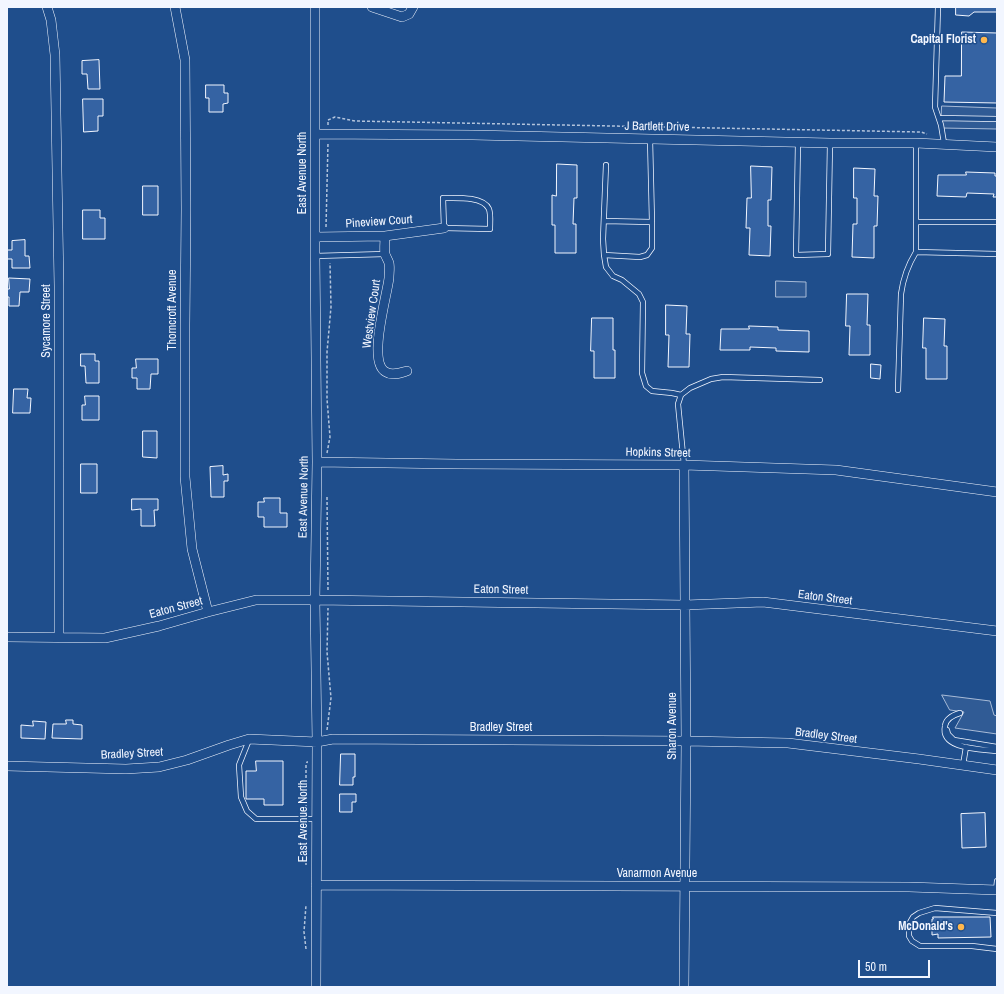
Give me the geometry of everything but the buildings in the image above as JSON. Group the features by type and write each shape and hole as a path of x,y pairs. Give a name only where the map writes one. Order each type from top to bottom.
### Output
{"street":[{"name":"Sycamore Street","path":"47,7 51,20 56,55 59,286 58,637"},
{"name":"Thorncroft Avenue","path":"175,7 185,60 185,477 192,549 208,612"},
{"name":"East Avenue North","path":"315,7 317,462 315,600 317,742 316,987"},
{"path":"372,7 402,17 409,14 412,7"},
{"name":"J Bartlett Drive","path":"315,134 473,135 798,143 916,142 997,147"},
{"name":"Pineview Court","path":"315,237 385,236 444,228"},
{"name":"Westview Court","path":"385,236 385,254 390,272 378,340 379,364 382,370 386,373 392,374 407,371"},
{"name":"Hopkins Street","path":"317,462 684,465 836,470 997,492"},
{"name":"Sharon Avenue","path":"684,465 686,741 684,987"},
{"name":"Eaton Street","path":"7,636 104,638 159,626 256,600 685,605 763,602 997,631"},
{"name":"Bradley Street","path":"7,766 126,769 159,767 187,760 249,739 317,742 333,739 349,739 788,743 997,770"},
{"name":"Vanarmon Avenue","path":"316,885 997,887"}],"lane":[{"path":"938,7 935,107 941,125 944,143"},
{"path":"939,118 997,119"},
{"path":"604,255 647,256 652,248 650,139"},
{"path":"898,390 901,294 910,261 916,252 916,142"},
{"path":"798,143 796,254 828,254 830,143"},
{"path":"606,164 603,239 606,267 613,276 622,280 633,288 639,294 643,302 642,373 646,386 652,391 681,395"},
{"path":"443,198 471,199 479,201 486,205 489,210 490,228 444,228 443,198"},
{"path":"604,221 652,222"},
{"path":"916,222 997,222"},
{"path":"916,252 997,254"},
{"path":"315,256 385,254"},
{"path":"684,465 678,404 681,395 690,388 710,379 723,377 820,380"},
{"path":"960,713 950,717 947,720 945,730 946,736 949,740 954,744 966,747 997,751"},
{"path":"945,725 948,734 954,740 997,747"},
{"path":"249,739 239,765 241,797 247,811 256,818 316,819"},
{"path":"963,766 966,747"},
{"path":"997,913 935,908 912,916 909,924 909,936 912,941 920,946 972,946 997,949"}],"path":[{"path":"327,237 328,120 335,117 355,121 921,132 926,133 927,136"},
{"path":"327,462 330,437 327,399 327,352 331,307 329,255"},
{"path":"327,494 327,652 331,698 327,740"},
{"path":"306,869 306,765 307,762 317,760"},
{"path":"306,954 304,932 307,900"}],"shaded area":[{"path":"942,106 997,108 997,129 941,128"},
{"path":"776,281 806,282 806,297 776,297"},
{"path":"942,695 990,701 994,715 997,716 997,734 955,728 964,712 950,710"}],"place":[{"name":"Capital Florist","path":"984,40"},
{"name":"McDonald's","path":"961,927"}]}
